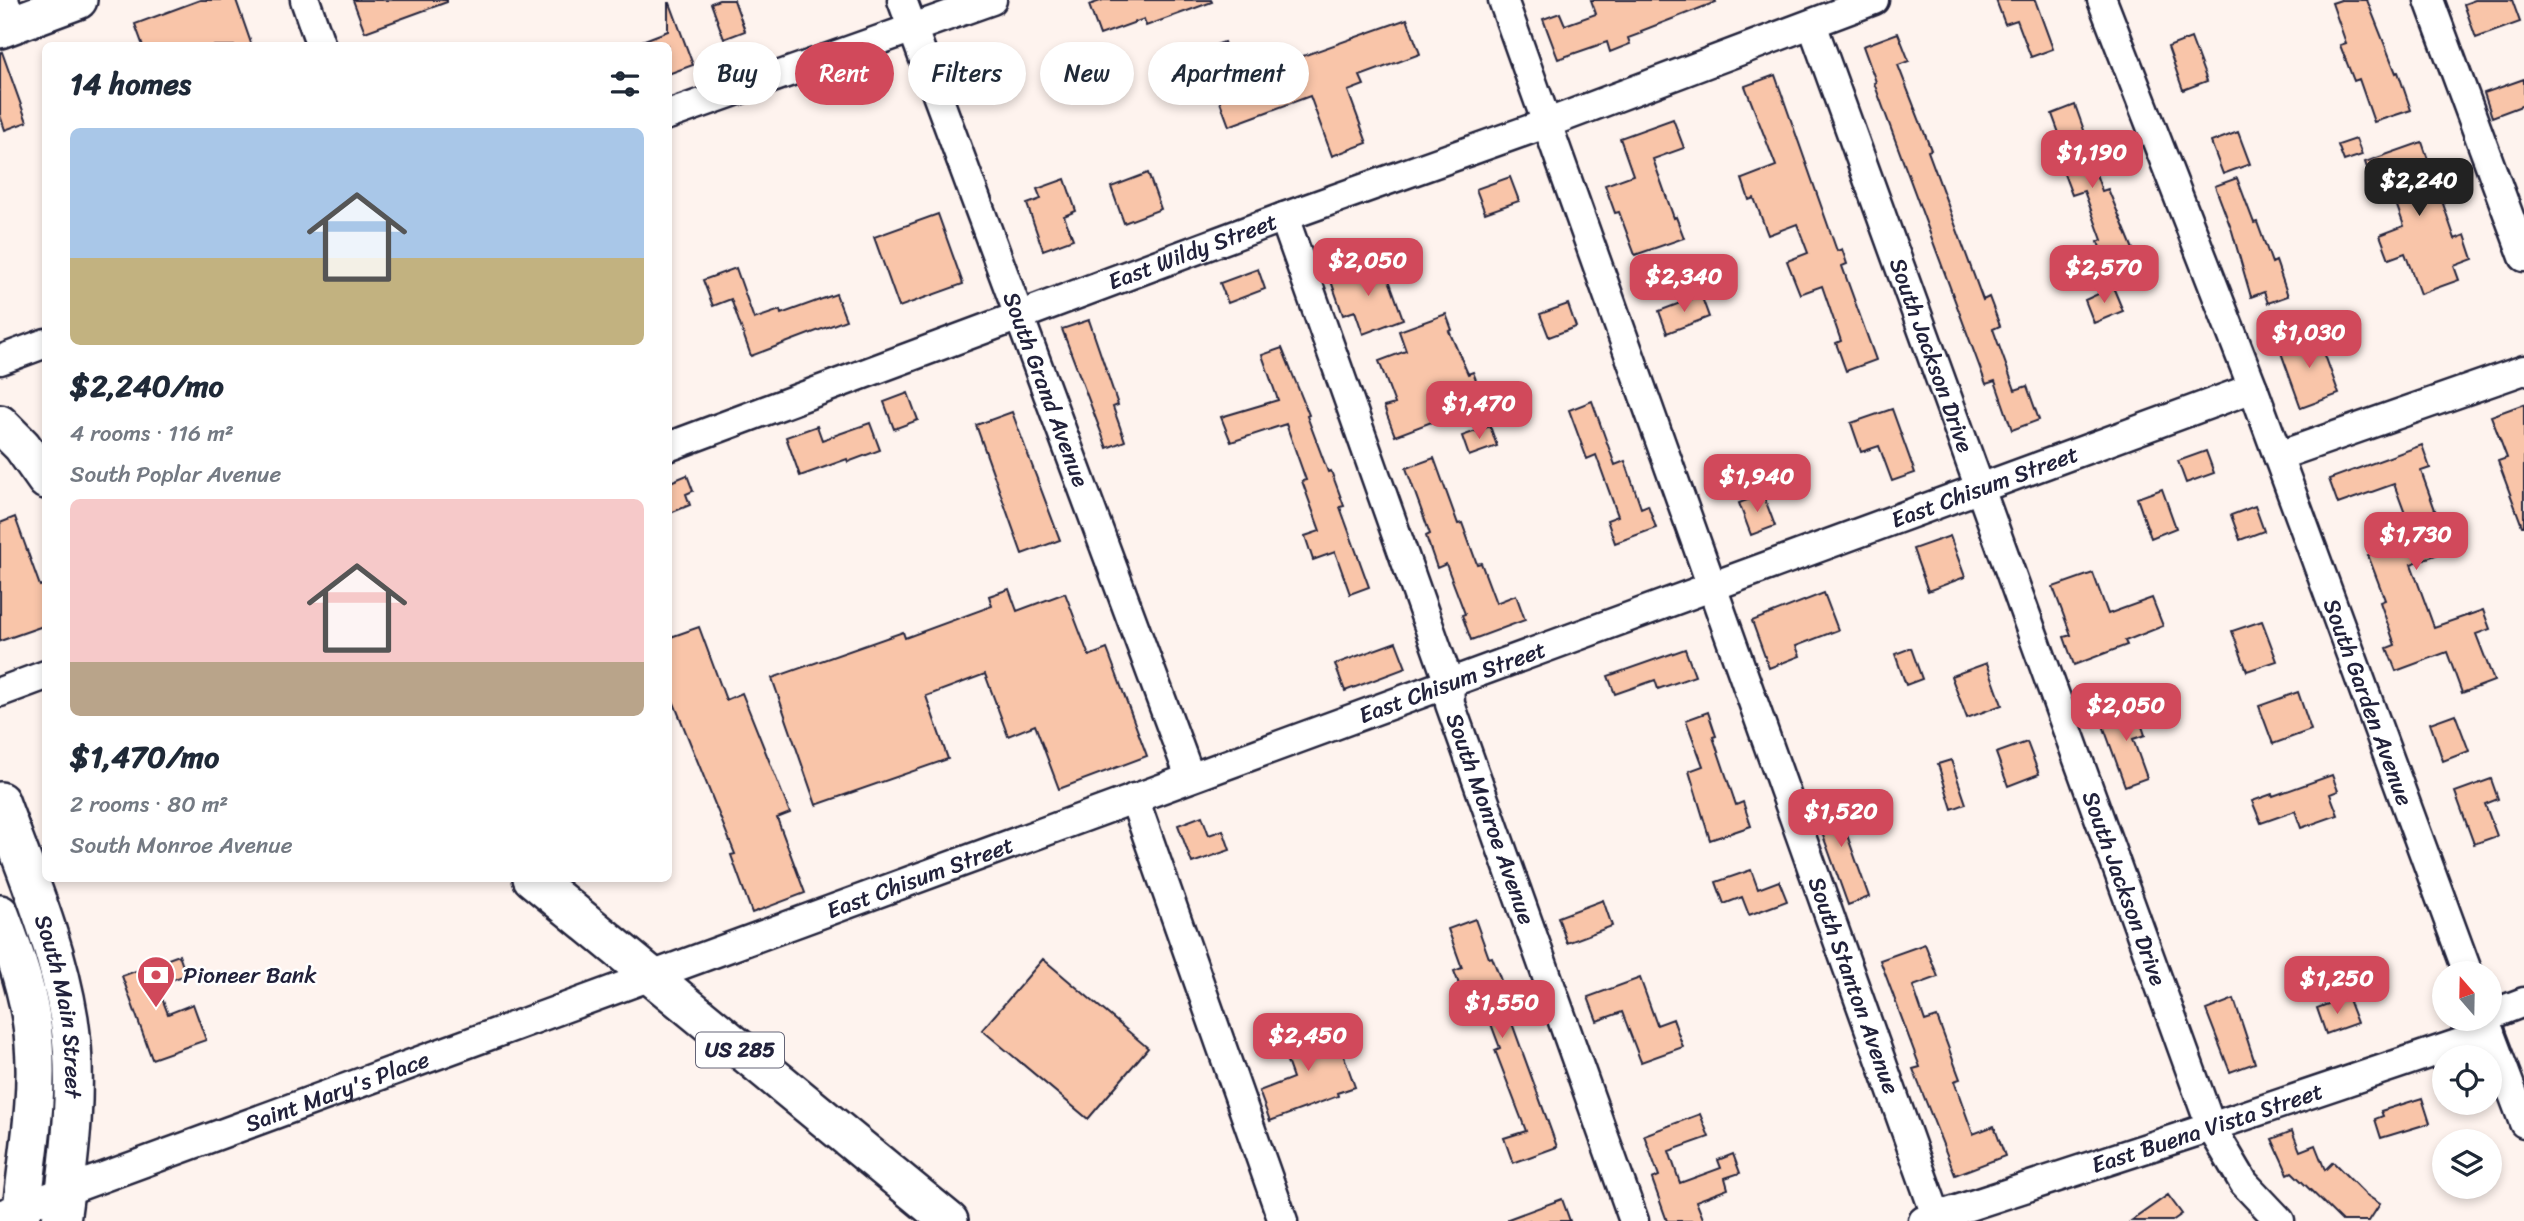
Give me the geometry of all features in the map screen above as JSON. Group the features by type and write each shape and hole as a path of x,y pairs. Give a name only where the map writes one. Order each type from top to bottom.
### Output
{"main road":[{"path":"5,18 78,0"},
{"path":"0,424 22,446 42,476"},
{"path":"0,461 42,479"},
{"name":"South Main Street","path":"0,801 53,949 69,1019 72,1078 63,1206"},
{"name":"US 285","path":"537,882 949,1221"},
{"name":"South Main Street","path":"0,914 6,950 28,1002 34,1046 35,1090 15,1214"}],"street":[{"path":"305,0 320,42"},
{"name":"South Grand Avenue","path":"902,0 1191,777"},
{"path":"672,114 992,0"},
{"name":"South Stanton Avenue","path":"1503,0 1713,588 1932,1219"},
{"name":"East Wildy Street","path":"672,446 1874,0"},
{"name":"South Garden Avenue","path":"2102,0 2253,388 2464,961"},
{"path":"2429,0 2524,257"},
{"name":"South Jackson Drive","path":"1812,24 2211,1127 2244,1183 2280,1221"},
{"name":"South Monroe Avenue","path":"1284,217 1449,683 1450,704 1634,1221"},
{"path":"0,360 42,344"},
{"path":"2278,456 2524,370"},
{"name":"East Chisum Street","path":"652,978 1134,798 2253,388"},
{"path":"0,692 42,677"},
{"path":"1134,798 1283,1221"},
{"name":"Saint Mary's Place","path":"15,1214 63,1206 652,978"},
{"name":"East Buena Vista Street","path":"2502,1014 2524,1002"},
{"name":"East Buena Vista Street","path":"1932,1219 2211,1127 2464,1031"},
{"path":"2491,1031 2524,1123"}],"building":[{"path":"200,0 236,0 251,42 142,42 135,24"},
{"path":"353,0 447,0 447,2 365,32"},
{"path":"734,0 745,31 724,39 711,3"},
{"path":"1103,0 1212,2 1146,26 1144,19 1100,35 1089,5"},
{"path":"1591,0 1716,2 1641,31 1642,33 1628,38 1630,44 1610,52 1607,42 1558,59 1543,19 1560,13 1565,25 1596,14"},
{"path":"1996,0 2035,0 2053,49 2031,57 2017,20 2005,24"},
{"path":"2341,0 2367,0 2411,110 2374,122 2359,79 2354,81 2340,45 2346,43 2332,3"},
{"path":"2475,0 2512,0 2520,22 2476,38 2464,4"},
{"path":"670,3 693,65 672,73 672,42 639,42 668,31"},
{"path":"1407,19 1420,54 1360,76 1364,85 1348,91 1367,143 1332,156 1309,96 1309,54"},
{"path":"1898,33 1909,61 1898,65 1931,150 1928,151 1983,300 1989,297 2000,326 1993,329 2015,390 2027,386 2039,420 2012,430 1995,381 1986,384 1874,83 1876,82 1863,46"},
{"path":"2191,38 2207,81 2183,90 2168,47"},
{"path":"2,52 27,122 5,130 0,115"},
{"path":"1775,75 1837,251 1842,249 1847,264 1842,266 1876,360 1846,371 1836,343 1841,341 1822,286 1800,294 1787,261 1808,253 1797,224 1768,235 1754,198 1749,200 1742,179 1776,166 1745,86"},
{"path":"2524,79 2524,105 2492,117 2484,93"},
{"path":"1221,105 1286,105 1229,126"},
{"path":"2075,105 2102,191 2108,189 2137,259 2108,270 2098,242 2102,240 2084,191 2072,195 2058,158 2067,155 2052,114"},
{"path":"1673,119 1684,148 1653,159 1684,238 1635,255 1619,212 1615,213 1605,185 1633,175 1620,138"},
{"path":"2238,132 2250,164 2223,174 2211,142"},
{"path":"2356,139 2362,155 2344,161 2338,145"},
{"path":"2422,142 2455,239 2465,235 2473,259 2454,266 2459,280 2420,294 2405,253 2389,259 2380,235 2404,226 2392,192 2377,197 2365,162"},
{"path":"1148,173 1161,209 1124,223 1111,187"},
{"path":"1510,177 1519,201 1485,213 1476,189"},
{"path":"2237,178 2272,263 2276,261 2288,296 2268,303 2264,292 2251,297 2232,231 2215,186"},
{"path":"1065,179 1076,211 1064,216 1073,239 1043,250 1027,204 1041,199 1037,189"},
{"path":"938,214 963,284 899,307 874,237"},
{"path":"1383,263 1403,319 1363,334 1355,311 1343,315 1331,281"},
{"path":"736,268 754,319 780,310 781,314 836,294 846,320 751,356 731,299 713,306 703,280"},
{"path":"1258,269 1265,289 1228,303 1220,283"},
{"path":"2113,287 2123,311 2094,323 2085,300"},
{"path":"1701,295 1709,317 1667,333 1659,311"},
{"path":"1568,304 1576,327 1549,337 1540,314"},
{"path":"1446,314 1452,330 1449,331 1468,374 1473,372 1481,393 1434,410 1437,420 1395,436 1384,407 1395,404 1379,361 1406,351 1399,331"},
{"path":"1089,320 1118,405 1113,407 1125,441 1107,448 1062,329"},
{"path":"2317,333 2339,394 2301,408 2279,347"},
{"path":"1282,348 1328,472 1331,471 1344,506 1340,507 1369,587 1350,594 1335,552 1313,560 1305,536 1320,531 1302,481 1306,480 1286,424 1231,442 1221,417 1278,400 1262,355"},
{"path":"908,393 918,420 894,429 884,402"},
{"path":"1592,401 1615,465 1625,461 1641,508 1648,505 1656,528 1615,543 1607,520 1618,516 1596,455 1587,459 1569,410"},
{"path":"2524,404 2522,526 2498,461 2507,458 2491,416"},
{"path":"1892,409 1915,473 1892,481 1879,446 1861,452 1851,423"},
{"path":"1012,412 1060,540 1022,554 976,425"},
{"path":"870,423 880,450 800,476 786,437 817,426 822,440"},
{"path":"1490,426 1497,446 1469,456 1462,436"},
{"path":"2422,445 2430,468 2421,471 2442,529 2449,527 2457,547 2411,564 2434,627 2483,610 2490,629 2476,634 2494,681 2462,693 2447,652 2396,671 2387,648 2395,645 2380,602 2385,600 2368,555 2414,538 2394,484 2338,504 2329,479"},
{"path":"2206,451 2214,473 2186,483 2178,461"},
{"path":"1434,458 1458,524 1462,523 1477,564 1481,563 1496,603 1516,595 1525,620 1471,640 1462,615 1465,614 1446,564 1437,568 1426,536 1430,534 1406,468"},
{"path":"687,475 693,491 686,494 690,505 672,512 672,481"},
{"path":"2162,489 2176,528 2151,538 2137,498"},
{"path":"1763,494 1775,526 1751,535 1739,503"},
{"path":"2255,506 2264,531 2240,540 2231,515"},
{"path":"15,517 40,586 42,585 42,626 0,641 0,523"},
{"path":"1950,536 1965,577 1928,591 1913,549"},
{"path":"2093,573 2108,614 2152,598 2163,626 2125,641 2127,645 2074,665 2064,637 2071,635 2053,587"},
{"path":"1009,589 1017,611 1065,593 1089,656 1107,649 1147,756 1059,789 1035,725 1008,736 985,674 926,696 948,759 816,805 772,678 903,632 905,638 992,606 989,596"},
{"path":"1824,593 1838,630 1796,646 1800,656 1769,668 1752,621"},
{"path":"2262,621 2277,661 2247,671 2232,631"},
{"path":"699,627 726,700 742,693 790,813 777,818 805,893 752,913 731,855 735,854 672,698 672,637"},
{"path":"1396,642 1406,668 1345,691 1335,664"},
{"path":"1911,648 1922,679 1906,685 1895,654"},
{"path":"1685,649 1695,676 1658,689 1655,680 1615,694 1608,676"},
{"path":"1987,663 2002,705 1967,718 1951,676"},
{"path":"2298,692 2311,730 2273,744 2259,706"},
{"path":"2135,706 2145,735 2133,739 2147,778 2125,786 2100,717"},
{"path":"1708,712 1716,736 1713,737 1736,805 1743,802 1751,826 1710,840 1689,771 1703,766 1686,720"},
{"path":"2455,714 2469,751 2443,761 2430,723"},
{"path":"2027,742 2039,774 2008,786 1996,753"},
{"path":"1951,760 1966,804 1952,809 1938,764"},
{"path":"2332,775 2338,791 2330,794 2338,815 2301,828 2295,811 2261,823 2252,801"},
{"path":"2491,779 2498,799 2485,804 2497,836 2474,844 2455,792"},
{"path":"1838,796 1846,819 1842,821 1869,897 1848,905 1812,805"},
{"path":"1202,816 1209,835 1223,830 1230,850 1192,863 1178,825"},
{"path":"1751,870 1758,889 1779,881 1787,901 1749,915 1742,897 1724,904 1716,882"},
{"path":"1603,900 1612,926 1567,943 1558,917"},
{"path":"1475,919 1505,991 1501,993 1557,1147 1513,1163 1504,1138 1526,1131 1495,1050 1500,1048 1482,1000 1467,1005 1454,971 1462,968 1448,929"},
{"path":"1925,944 1938,977 1913,986 1925,1021 1937,1017 1960,1079 1954,1081 1973,1134 1994,1126 2005,1156 1955,1175 1913,1069 1920,1067 1880,960"},
{"name":"Pioneer Bank","path":"179,955 186,975 157,985 168,1014 193,1004 206,1040 152,1059 122,976"},
{"path":"1043,959 1148,1048 1088,1119 982,1030"},
{"path":"1640,978 1657,1025 1673,1019 1683,1047 1641,1062 1622,1012 1597,1021 1588,997"},
{"path":"2347,997 2357,1023 2326,1034 2317,1008"},
{"path":"2234,999 2255,1063 2230,1072 2206,1010"},
{"path":"1316,1025 1320,1036 1335,1031 1355,1087 1270,1121 1259,1091 1293,1078 1279,1039"},
{"path":"2422,1098 2430,1123 2381,1138 2375,1119 2383,1116 2381,1111"},
{"path":"1700,1114 1709,1137 1669,1151 1680,1183 1721,1168 1718,1160 1733,1154 1740,1173 1725,1178 1728,1189 1696,1201 1704,1221 1667,1221 1652,1179 1659,1176 1644,1135"},
{"path":"2292,1131 2300,1151 2315,1145 2325,1170 2333,1162 2365,1194 2380,1204 2369,1221 2342,1221 2292,1172 2288,1174 2272,1139"},
{"path":"2168,1195 2182,1214 2172,1221 2131,1221"},
{"path":"1562,1199 1570,1221 1508,1221 1508,1219"}],"place":[{"name":"Pioneer Bank","path":"156,1009"}]}
